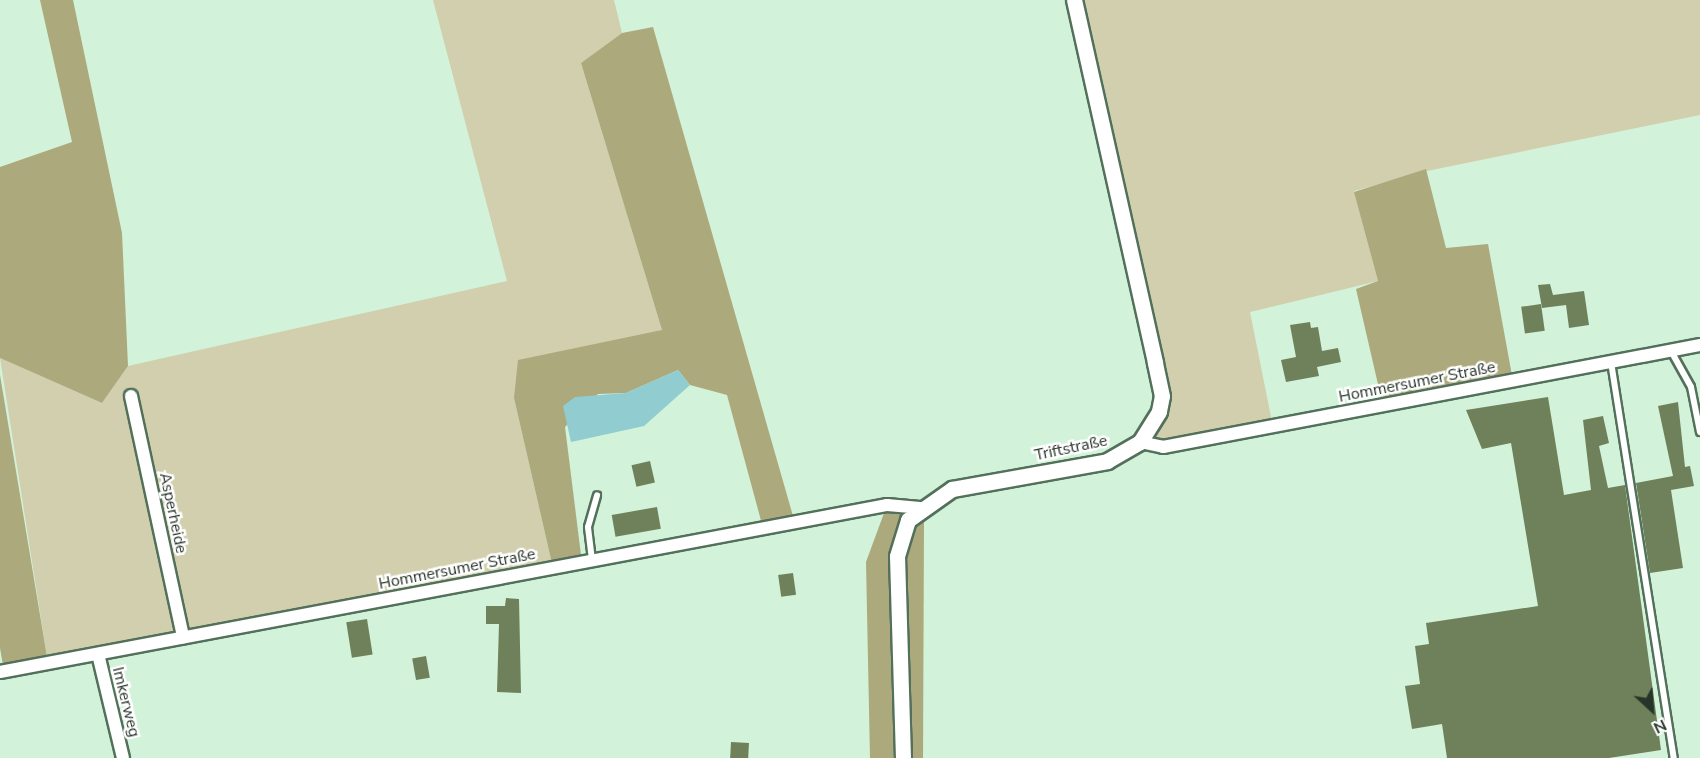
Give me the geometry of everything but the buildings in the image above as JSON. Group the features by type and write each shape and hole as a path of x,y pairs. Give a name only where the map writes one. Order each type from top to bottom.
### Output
{"street":[{"path":"1074,0 1162,396 1140,442"},
{"name":"Hommersumer Straße","path":"1140,442 1163,447 1700,345"},
{"name":"Asperheide","path":"131,396 183,637"},
{"name":"Triftstraße","path":"903,758 897,556 902,531 920,508 952,489 1107,461 1140,442"},
{"name":"Hommersumer Straße","path":"0,672 887,505 920,508"},
{"name":"Imkerweg","path":"98,654 123,758"}],"lane":[{"path":"1671,350 1690,387 1700,432"},
{"path":"1611,362 1674,758"},
{"path":"592,561 588,527 597,495"}],"shaded area":[{"path":"40,0 73,0 122,233 128,366 102,403 0,358 0,167 72,142"},
{"path":"433,0 614,0 622,33 581,63 662,330 514,398 553,568 48,663 0,358 102,403 128,366 507,281"},
{"path":"1074,0 1700,0 1700,115 1427,171 1354,191 1378,281 1250,312 1273,427 1163,447 1140,442 1159,411"},
{"path":"653,27 795,523 763,528 727,395 690,385 678,370 626,393 598,394 565,427 582,563 553,568 514,398 518,360 662,330 581,63 622,33"},
{"path":"1426,169 1446,248 1488,244 1513,381 1383,406 1356,289 1378,281 1354,192"},
{"path":"0,375 48,663 4,671 0,648"},
{"path":"887,505 920,508 924,522 923,758 870,758 866,562"}],"water":[{"path":"678,370 690,385 644,426 571,442 563,406 575,397 626,393"}]}
